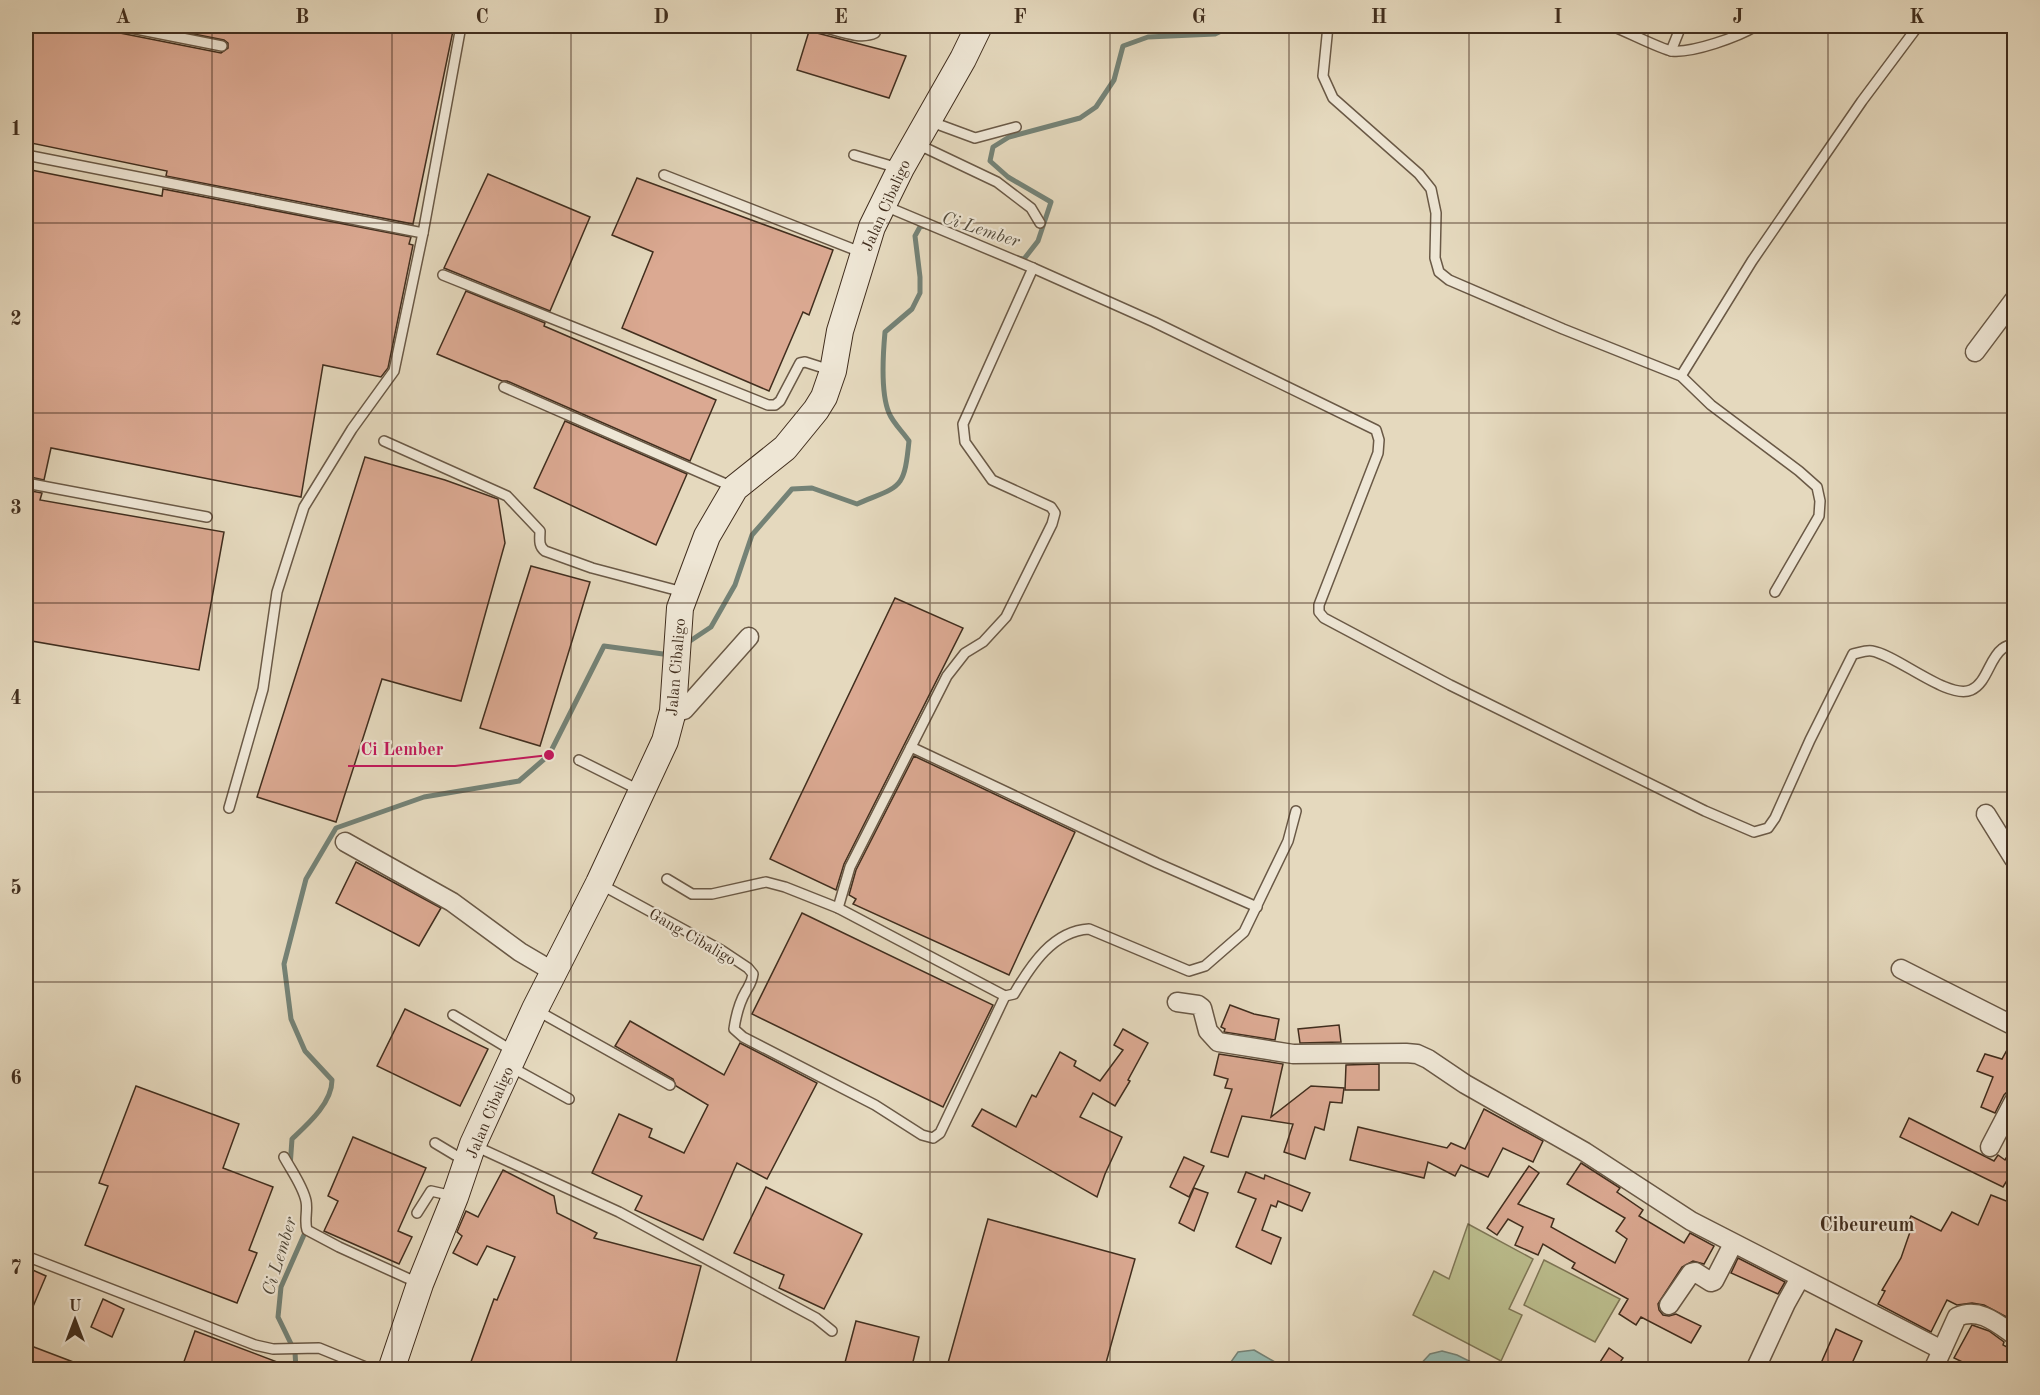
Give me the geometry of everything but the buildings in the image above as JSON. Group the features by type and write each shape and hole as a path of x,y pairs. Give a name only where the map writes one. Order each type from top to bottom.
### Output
{"main road":[{"name":"Jalan Cibaligo","path":"391,1370 420,1284 470,1154 535,1009 599,883 665,741 673,711 680,608 707,536 735,488 786,448 803,428 824,396 863,253 883,205 979,26"}],"street":[{"path":"1975,352 2014,300"},
{"path":"673,711 684,710 749,637"},
{"path":"1986,814 2014,859"},
{"path":"345,842 452,902 520,952 554,972"},
{"path":"1901,969 2014,1026"},
{"path":"1177,1002 1198,1005 1202,1008 1208,1032 1218,1042 1293,1054 1406,1053 1417,1054 1428,1059 1465,1084 1585,1152 1691,1221 1942,1350"},
{"path":"1990,1147 2014,1101"},
{"path":"1669,1305 1691,1273 1695,1272 1713,1281 1733,1244"},
{"path":"1755,1370 1785,1303 1800,1278"},
{"path":"1933,1370 1957,1317 1966,1313 1978,1314 1998,1322 2014,1334"}],"lane":[{"path":"121,26 222,46"},
{"path":"229,808 263,689 277,592 304,507 351,429 394,371 423,233 461,26"},
{"path":"818,26 869,36 875,33 878,26"},
{"path":"1328,26 1323,76 1333,98 1419,174 1431,189 1436,213 1435,258 1439,272 1449,280 1542,320 1681,376 1712,405 1799,471 1817,488 1820,501 1819,516 1775,592"},
{"path":"1612,26 1671,51 1705,45 1756,26"},
{"path":"1671,51 1681,26"},
{"path":"1681,376 1752,261 1862,101 1918,26"},
{"path":"927,120 975,138 1016,127"},
{"path":"915,143 996,182 1031,208 1040,223"},
{"path":"26,155 423,233"},
{"path":"854,155 901,168"},
{"path":"664,175 863,253"},
{"path":"883,205 1154,322 1376,430 1379,440 1378,453 1319,605 1319,612 1324,618 1460,690 1705,811 1754,832 1768,828 1775,818 1810,740 1853,654 1872,651 1942,686 1961,692 1971,690 1980,682 2001,649 2014,643"},
{"path":"838,908 850,867 956,663 965,653 983,642 1006,617 1052,524 1055,513 1047,504 992,480 965,442 963,424 1033,268"},
{"path":"443,275 768,405 775,405 780,401 800,363 805,362 832,371"},
{"path":"504,387 735,488"},
{"path":"384,441 507,496 540,531 541,548 545,551 592,568 685,592"},
{"path":"26,483 207,517"},
{"path":"911,747 1157,863 1257,907"},
{"path":"579,760 641,791"},
{"path":"667,879 692,894 712,894 766,882 785,886 838,908 1005,996 1014,994 1041,954 1062,936 1078,930 1089,929 1189,971 1205,966 1244,932 1288,841 1296,811"},
{"name":"Gang Cibaligo","path":"599,883 721,950 748,968 753,974 752,983 746,990 736,1014 734,1029 743,1037 875,1105 922,1135 933,1138 940,1133 1005,996"},
{"path":"535,1009 670,1085"},
{"path":"453,1015 569,1100"},
{"path":"435,1143 470,1154 492,1155 619,1212 816,1318 832,1331"},
{"path":"284,1157 305,1198 306,1230 420,1284"},
{"path":"417,1213 431,1191 455,1197"},
{"path":"26,1256 255,1345 273,1349 319,1348 373,1370"}],"green space":[{"path":"1468,1224 1533,1259 1509,1309 1522,1315 1501,1361 1413,1315 1434,1271 1449,1279"},
{"path":"1544,1260 1620,1299 1595,1342 1524,1305"}],"water":[{"path":"1254,1350 1287,1369 1226,1369 1238,1352"},
{"path":"1442,1351 1457,1355 1485,1369 1416,1369 1430,1354"}],"waterway":[{"name":"Ci Lember","path":"1017,258 1024,259 1038,241 1051,202 1008,177 990,161 993,147 1009,137 1080,118 1096,107 1114,80 1123,46 1148,37 1215,34 1232,26"},
{"name":"Ci Lember","path":"687,643 711,627 735,585 752,535 792,489 812,488 857,504 891,489 902,478 909,441 889,413 884,395 885,332 912,309 920,293 915,236 921,225 926,227"},
{"name":"Ci Lember","path":"290,1167 292,1139 324,1105 332,1080 305,1051 291,1019 284,964 306,879 336,828 424,797 519,781 549,755 604,646 663,654 670,651"},
{"name":"Ci Lember","path":"296,1370 295,1352 278,1317 281,1287 307,1228"}],"place":[{"name":"Ci Lember","path":"549,755"}],"district":[{"name":"Cibeureum","path":"1867,1224"}]}
